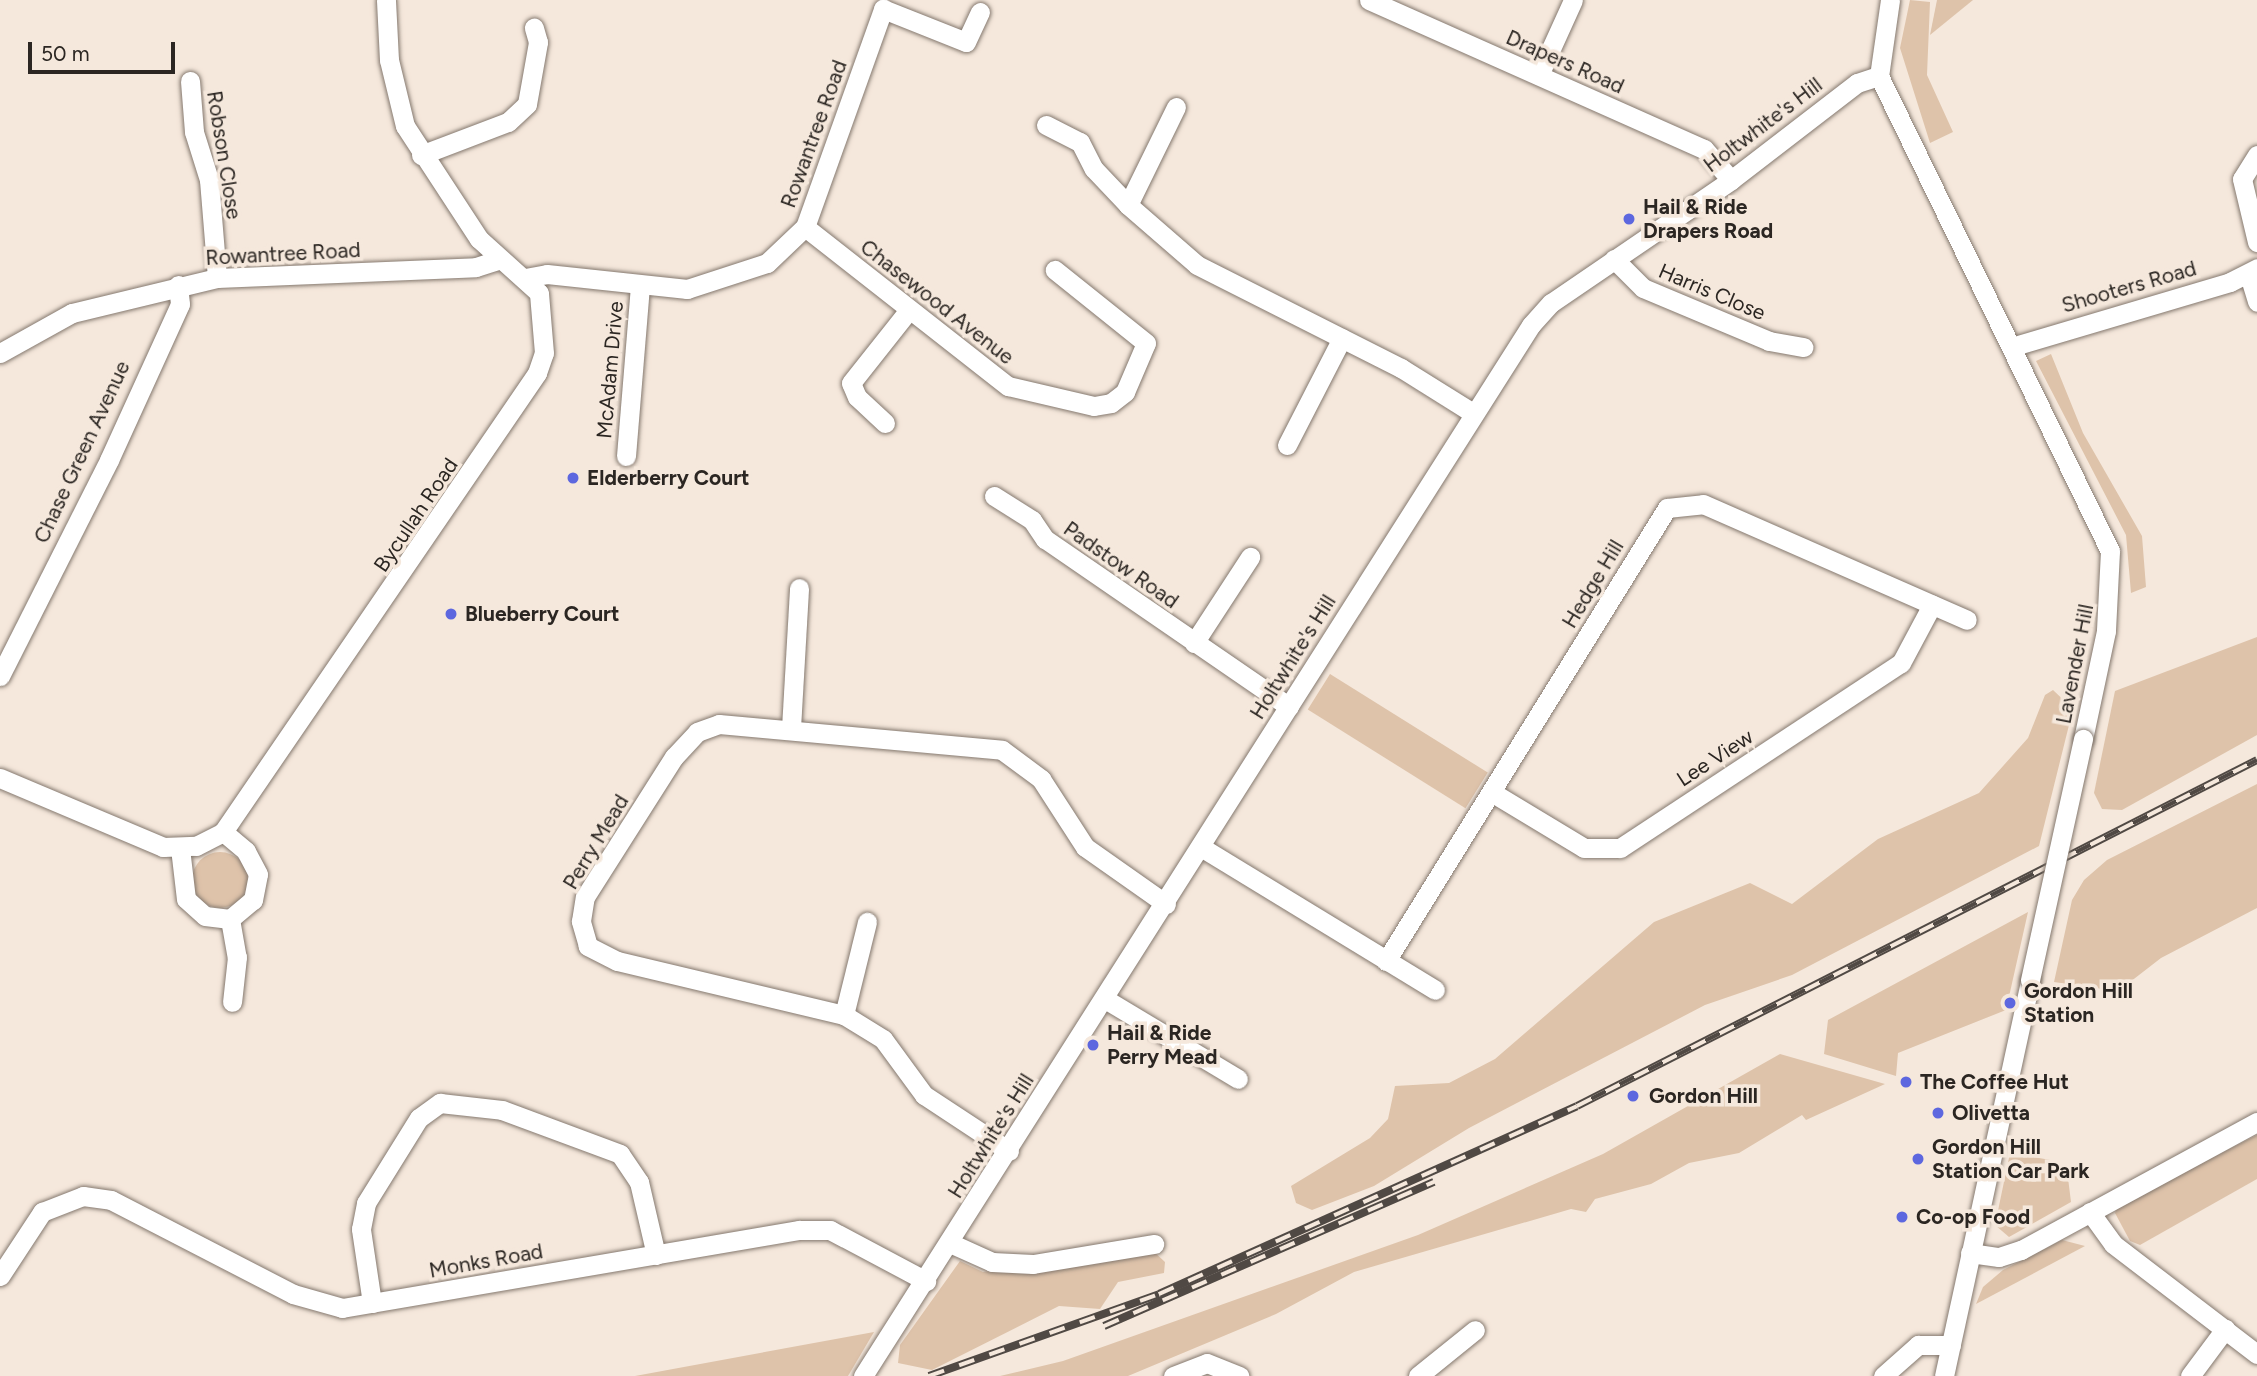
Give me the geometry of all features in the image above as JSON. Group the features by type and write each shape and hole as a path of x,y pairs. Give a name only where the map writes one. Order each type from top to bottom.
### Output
{"street":[{"name":"Bycullah Road","path":"223,832 537,373 544,353 542,302 525,278 498,260 421,155 395,94 386,0"},
{"name":"Drapers Road","path":"1369,0 1704,149 1731,180"},
{"path":"1539,75 1573,0"},
{"path":"1880,76 1890,0"},
{"name":"Rowantree Road","path":"525,278 547,274 640,287 687,289 727,279 767,263 805,228 883,9 966,42 980,12"},
{"path":"421,155 508,121 527,104 538,42 534,28"},
{"name":"Holtwhite's Hill","path":"863,1376 1166,904 1473,413 1550,303 1731,180 1857,83 1880,76"},
{"name":"Lavender Hill","path":"1880,76 2110,551 2109,611 1944,1376"},
{"name":"Robson Close","path":"190,81 194,132 209,180 217,278"},
{"path":"1128,205 1176,107"},
{"path":"1046,125 1080,142 1094,169 1128,205 1197,265 1342,338 1473,413"},
{"path":"2257,155 2242,179 2257,242"},
{"name":"Chasewood Avenue","path":"805,228 908,311 1008,386 1094,406 1111,403 1125,391 1146,343 1055,270"},
{"name":"Harris Close","path":"1614,259 1643,288 1769,341 1803,347"},
{"name":"Rowantree Road","path":"0,353 72,313 178,285 217,278 476,267 498,260"},
{"path":"2253,272 2257,302"},
{"name":"Shooters Road","path":"2011,347 2253,272"},
{"name":"Chase Green Avenue","path":"0,676 108,460 180,304 178,285"},
{"name":"McAdam Drive","path":"626,456 640,287"},
{"path":"885,423 856,397 851,383 908,311"},
{"path":"1287,445 1342,338"},
{"name":"Padstow Road","path":"994,496 1194,643 1289,707"},
{"name":"Hedge Hill","path":"1386,961 1493,793 1659,519 1677,503 1703,505 1967,620"},
{"path":"1194,643 1250,557"},
{"path":"791,728 799,588"},
{"name":"Lee View","path":"1493,793 1584,848 1620,848 1902,663 1931,606"},
{"name":"Perry Mead","path":"1009,1151 924,1095 883,1039 844,1015 617,961 588,946 581,921 585,897 697,732 719,724 791,728 1002,750 1041,779 1085,847 1166,904"},
{"path":"0,778 149,843 180,848 223,832 246,851 258,874 253,900 230,919 205,916 187,900 180,848"},
{"path":"1201,847 1435,990"},
{"path":"230,919 237,957 232,1002"},
{"path":"844,1015 867,922"},
{"path":"1105,999 1238,1079"},
{"path":"372,1303 361,1229 366,1203 419,1118 440,1103 502,1110 621,1154 633,1165 656,1255"},
{"path":"1970,1253 2008,1255 2257,1122"},
{"name":"Monks Road","path":"0,1276 31,1225 64,1200 111,1200 318,1305 372,1303 656,1255 830,1230 926,1281"},
{"path":"2090,1212 2113,1244 2257,1354"},
{"path":"950,1243 992,1262 1033,1264 1154,1244"},
{"path":"2190,1376 2225,1329"},
{"path":"1418,1376 1475,1330"},
{"path":"1883,1376 1918,1345 1951,1345"},
{"path":"1174,1376 1207,1363 1239,1376"}],"shaded area":[{"path":"1910,0 1930,2 1927,75 1953,132 1930,143 1900,48"},
{"path":"1937,0 1973,0 1930,35"},
{"path":"2051,354 2083,433 2142,536 2146,587 2131,593 2126,535 2036,361"},
{"path":"2257,637 2257,735 2122,810 2102,809 2094,793 2115,691"},
{"path":"1330,674 1488,773 1465,808 1308,710"},
{"path":"2053,690 2073,709 2039,846 1792,975 1705,1005 1469,1128 1374,1186 1312,1210 1296,1203 1291,1186 1370,1138 1388,1119 1395,1086 1449,1083 1495,1059 1654,922 1750,883 1792,904 1878,839 1979,793 2028,738 2045,695"},
{"path":"2257,784 2257,908 2161,958 2130,982 2102,989 2054,982 2072,900 2084,880 2107,860"},
{"path":"220,852 231,854 240,860 246,869 246,891 240,900 231,906 220,908 209,906 200,900 194,891 192,880 194,869 200,860 209,854"},
{"path":"2028,912 2006,1010 1898,1053 1896,1076 1824,1054 1828,1020"},
{"path":"1780,1054 1885,1084 1806,1120 1802,1115 1739,1153 1689,1163 1651,1184 1595,1199 1586,1212 1571,1209 1354,1272 1276,1314 1128,1376 1000,1376 1063,1361 1418,1235 1603,1154"},
{"path":"2257,1135 2257,1179 2140,1245 2130,1241 2115,1213 2118,1205"},
{"path":"2010,1153 2056,1161 2068,1178 2071,1202 2009,1237 1995,1225"},
{"path":"2062,1240 2085,1246 1976,1304 1983,1287 2003,1270"},
{"path":"1150,1248 1165,1262 1164,1273 1118,1282 1100,1309 1059,1306 932,1370 898,1363 900,1345 960,1261 983,1272"},
{"path":"874,1332 848,1376 635,1376"}],"railway":[{"path":"929,1376 1159,1294 1577,1106 2257,760"},
{"path":"1104,1326 1434,1182"}],"place":[{"name":"Hail & Ride Drapers Road","path":"1629,219"},
{"name":"Elderberry Court","path":"573,478"},
{"name":"Blueberry Court","path":"451,614"},
{"name":"Gordon Hill Station","path":"2010,1003"},
{"name":"Hail & Ride Perry Mead","path":"1093,1045"},
{"name":"The Coffee Hut","path":"1906,1082"},
{"name":"Gordon Hill","path":"1633,1096"},
{"name":"Olivetta","path":"1938,1113"},
{"name":"Gordon Hill Station Car Park","path":"1918,1159"},
{"name":"Co-op Food","path":"1902,1217"}]}
